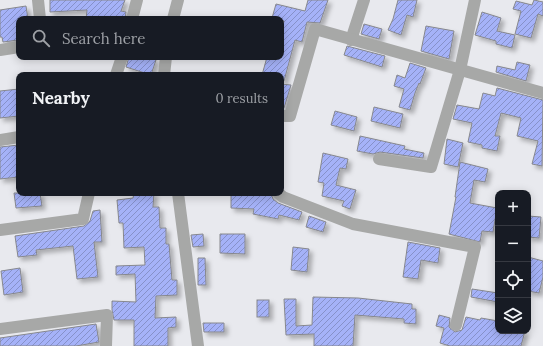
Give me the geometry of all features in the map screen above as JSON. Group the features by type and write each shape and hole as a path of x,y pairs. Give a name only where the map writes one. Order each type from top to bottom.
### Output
{"street":[{"path":"38,0 40,16"},
{"path":"133,16 137,0"},
{"path":"174,16 178,0"},
{"path":"351,40 364,0"},
{"path":"379,159 431,167 460,70 475,0"},
{"path":"284,116 290,116 315,29 543,94"},
{"path":"0,50 16,47"},
{"path":"117,72 121,60"},
{"path":"164,72 166,60"},
{"path":"0,140 16,137"},
{"path":"0,230 83,218 87,196"},
{"path":"178,196 198,346"},
{"path":"282,196 353,224 475,247 456,325"},
{"path":"0,329 107,315 106,346"}],"building":[{"path":"50,0 125,0 121,11 126,12 125,16 86,16 87,10 50,12"},
{"path":"308,0 328,0 320,23 307,22 302,42 295,40 284,81 284,72 263,72 266,60 284,60 284,16 273,16 276,4 305,11"},
{"path":"398,0 417,0 413,17 407,15 401,35 388,30 393,19"},
{"path":"534,0 543,2 543,16 538,14 531,38 515,34 521,11 513,9 516,1 532,5"},
{"path":"26,6 28,16 16,16 16,40 3,42 2,37 0,37 0,10"},
{"path":"482,12 501,18 497,31 515,35 512,48 496,44 496,41 475,35"},
{"path":"364,24 382,29 379,39 361,34"},
{"path":"426,26 454,31 449,59 421,51"},
{"path":"347,46 385,56 382,67 344,55"},
{"path":"128,60 156,60 152,72 142,72 126,67"},
{"path":"517,62 530,65 526,81 496,72 497,66 515,70"},
{"path":"410,63 426,68 415,93 410,110 399,107 404,89 394,86 397,75 405,78"},
{"path":"284,84 291,85 284,108"},
{"path":"497,88 543,100 542,166 532,164 538,141 517,136 521,118 501,113 495,136 500,136 497,151 482,148 482,145 468,142 472,123 453,119 457,105 479,109 483,93 495,96"},
{"path":"16,89 16,116 0,118 0,91"},
{"path":"374,107 403,114 400,128 371,121"},
{"path":"335,111 357,117 354,131 331,125"},
{"path":"360,136 405,146 404,149 424,153 423,158 380,152 373,154 357,151"},
{"path":"447,139 463,143 458,167 444,164"},
{"path":"16,145 16,177 0,179 0,147"},
{"path":"323,153 348,159 346,169 340,168 336,185 356,190 350,209 342,206 344,201 322,196 324,183 318,182"},
{"path":"460,162 488,169 485,182 474,180 470,203 495,208 493,232 482,231 480,242 449,234"},
{"path":"14,193 16,193 16,196 40,196 42,206 16,208"},
{"path":"133,196 154,196 153,207 159,207 160,228 166,228 166,244 169,244 172,280 177,280 177,295 156,296 155,318 176,317 176,327 168,328 168,346 134,346 134,320 114,320 112,301 136,302 135,274 116,275 116,266 145,265 144,247 124,248 123,223 119,223 117,200 133,198"},
{"path":"231,196 272,196 278,203 302,212 299,220 279,215 278,219 253,214 254,209 231,208"},
{"path":"100,210 102,242 94,242 98,277 77,279 73,246 36,250 37,255 18,257 15,236 84,226 90,221 93,211"},
{"path":"309,216 326,222 323,232 306,227"},
{"path":"531,216 541,217 539,238 531,237"},
{"path":"203,234 204,246 193,247 191,235"},
{"path":"220,234 245,234 245,254 220,253"},
{"path":"408,242 440,248 438,263 421,260 418,279 403,277"},
{"path":"293,247 309,249 307,272 291,270"},
{"path":"198,258 205,258 206,285 198,285"},
{"path":"531,258 543,261 543,277 539,293 531,292"},
{"path":"20,268 23,292 4,295 1,271"},
{"path":"472,289 495,293 495,301 471,297"},
{"path":"313,297 358,298 412,304 412,309 416,309 416,324 404,323 404,319 355,315 353,346 314,346 314,334 286,335 284,299 296,299 296,326 312,325"},
{"path":"257,300 269,300 269,317 257,317"},
{"path":"439,315 450,318 449,327 455,332 462,330 466,317 480,320 481,318 495,320 495,334 524,334 521,346 450,346 440,343 444,328 436,326"},
{"path":"203,323 224,323 224,332 204,332"},
{"path":"96,324 99,342 76,346 0,346 0,338"}]}
